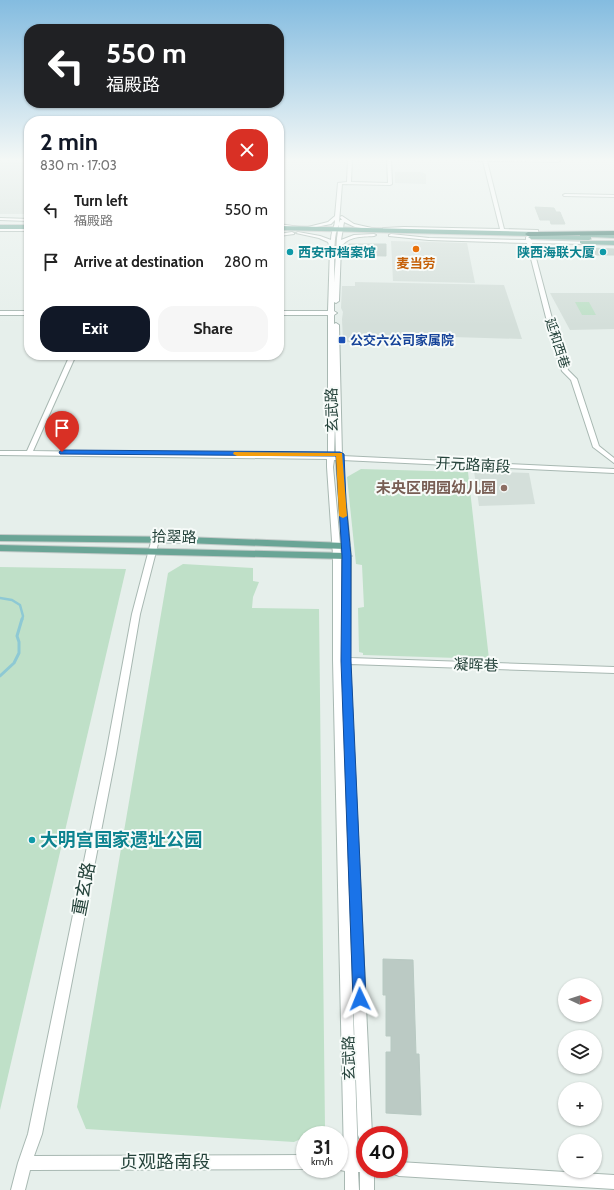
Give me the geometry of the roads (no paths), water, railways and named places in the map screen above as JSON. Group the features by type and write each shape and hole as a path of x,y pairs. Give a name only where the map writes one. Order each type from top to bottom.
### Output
{"highway":[{"path":"528,238 573,232 614,237"},
{"path":"528,238 581,240 614,237"}],"main road":[{"path":"0,223 24,223"},
{"path":"0,228 24,229"},
{"path":"284,229 296,232 306,228 337,231"},
{"path":"374,232 384,230 470,234"},
{"path":"284,233 337,231 374,232 391,235 536,231 614,237"},
{"path":"506,233 528,238 596,239 614,237"},
{"name":"拾翠路","path":"0,538 347,556"},
{"name":"拾翠路","path":"0,548 153,545 341,545"}],"street":[{"path":"384,230 404,228 459,229 506,233 501,215"},
{"path":"306,228 329,223 340,216 352,225 374,232"},
{"name":"玄武路","path":"340,216 337,225 333,313 335,456 330,468 341,545 347,556 342,661 352,1190"},
{"path":"0,219 24,220"},
{"path":"284,227 296,232 330,241 336,247 346,240 374,232"},
{"path":"459,229 470,234"},
{"path":"453,240 470,234"},
{"path":"391,235 411,238 453,240 528,238"},
{"name":"延和西巷","path":"528,238 555,341 565,371 574,380 596,447 614,461"},
{"path":"0,313 24,313"},
{"path":"284,313 333,313"},
{"path":"29,453 71,360"},
{"path":"0,452 335,456"},
{"name":"开元路南段","path":"335,456 614,466"},
{"name":"开元路南段","path":"335,456 614,471"},
{"name":"重玄路","path":"18,1190 24,1163 35,1134 51,1058 111,754 136,614 153,545"},
{"name":"玄武路","path":"341,545 337,555 365,1126"},
{"name":"凝晖巷","path":"342,661 614,670"},
{"name":"贞观路南段","path":"24,1163 296,1162"},
{"path":"408,1169 614,1182"},
{"path":"367,1178 367,1190"}],"waterway":[{"path":"0,598 12,600 20,605 23,616 22,620"},
{"path":"0,676 14,663 19,653 19,642 17,636 22,619"}],"place":[{"name":"麦当劳","path":"416,249"},
{"name":"西安市档案馆","path":"290,252"},
{"name":"陕西海联大厦","path":"603,252"},
{"name":"公交六公司家属院","path":"342,340"},
{"name":"未央区明园幼儿园","path":"504,488"},
{"name":"大明宫国家遗址公园","path":"32,840"}]}
